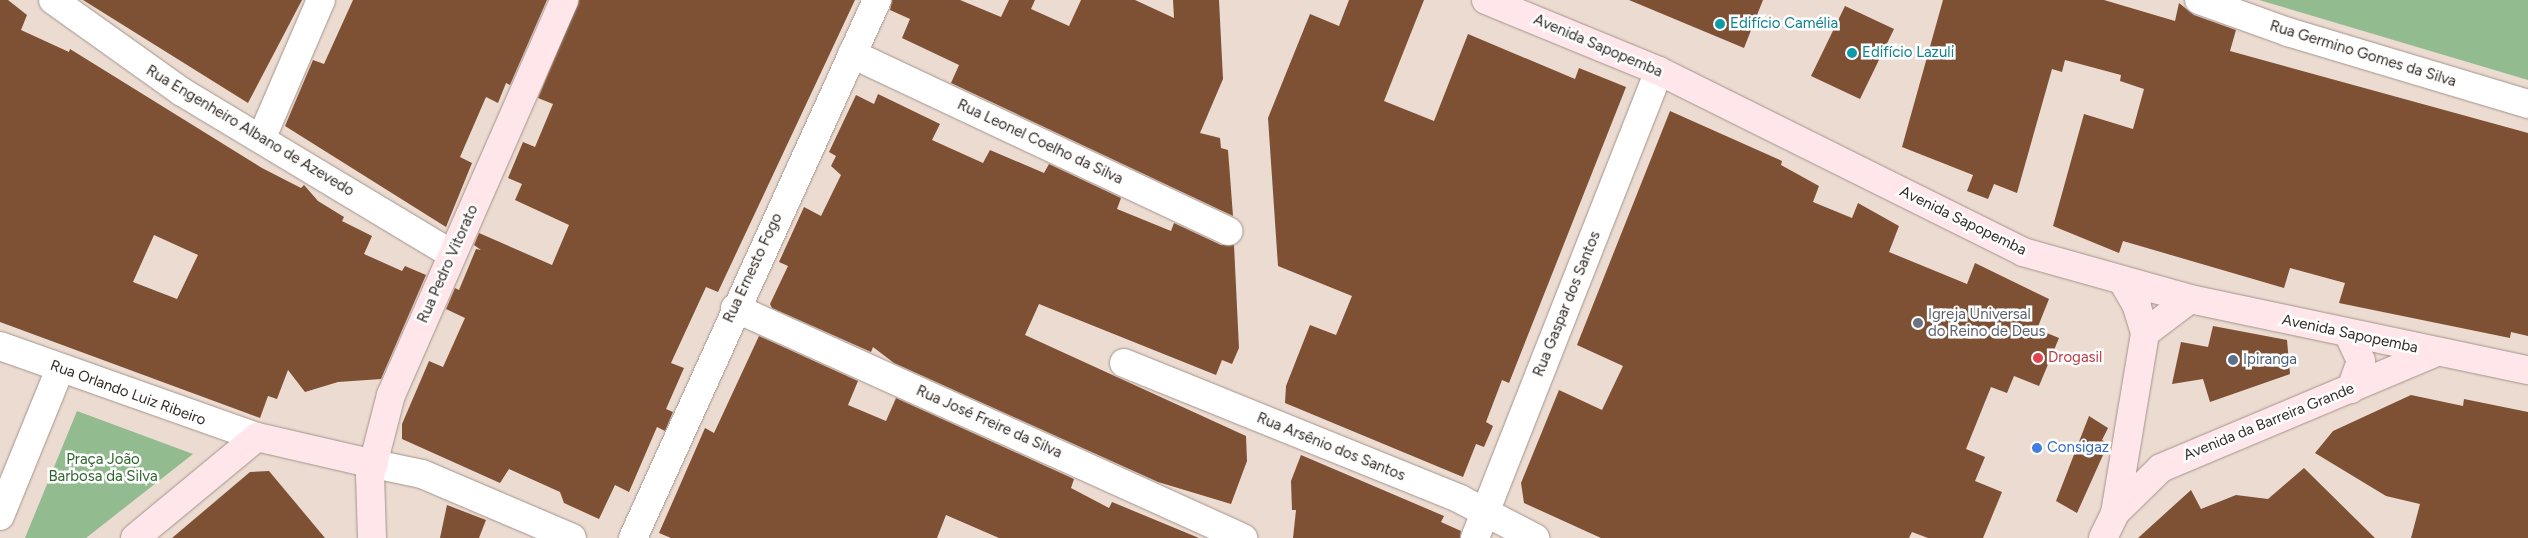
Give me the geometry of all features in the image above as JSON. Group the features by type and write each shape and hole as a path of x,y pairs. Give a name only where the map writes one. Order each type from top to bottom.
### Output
{"main road":[{"name":"Rua Pedro Vitorato","path":"372,538 374,464 391,395 564,0"},
{"name":"Avenida Sapopemba","path":"1486,0 1659,71 2002,242 2123,282 2190,300 2528,370"},
{"name":"Avenida da Barreira Grande","path":"2115,513 2145,333 2137,306 2123,282"},
{"path":"2145,333 2190,300"},
{"path":"2348,333 2361,361 2350,390"},
{"name":"Avenida da Barreira Grande","path":"2103,538 2115,513 2147,477 2179,459 2350,390 2437,352"},
{"path":"2129,429 2148,452 2179,459"},
{"path":"135,538 257,437 374,464"}],"street":[{"path":"262,138 322,0"},
{"name":"Rua Ernesto Fogo","path":"633,538 735,308 877,0"},
{"name":"Rua Germino Gomes da Silva","path":"2199,0 2288,32 2528,104"},
{"name":"Rua Engenheiro Albano de Azevedo","path":"62,3 182,92 262,138 452,254"},
{"name":"Rua Leonel Coelho da Silva","path":"852,54 1228,231"},
{"name":"Rua Gaspar dos Santos","path":"1475,538 1659,71"},
{"name":"Rua José Freire da Silva","path":"735,308 1242,538"},
{"name":"Rua Orlando Luiz Ribeiro","path":"0,346 60,369 257,437"},
{"name":"Rua Arsênio dos Santos","path":"1124,363 1485,512 1535,538"},
{"path":"0,516 60,369"},
{"path":"374,464 422,474 572,538"}],"green space":[{"path":"2259,0 2528,0 2528,80"},
{"name":"Praça João Barbosa da Silva","path":"77,411 193,454 86,538 25,538"}],"building":[{"path":"0,0 8,0 27,15 21,30 69,52 70,49 262,168 301,188 304,185 318,201 344,217 342,221 372,236 364,254 402,271 405,266 426,275 381,379 338,382 305,392 288,370 277,399 268,396 260,418 0,322","holes":["154,235 198,255 177,299 133,282"]},
{"path":"83,0 302,0 248,103"},
{"path":"353,0 547,0 510,85 506,83 498,103 486,97 460,157 472,163 446,227 285,126 313,60 324,64"},
{"path":"579,0 855,0 718,292 706,287 671,363 684,368 666,409 673,412 665,431 657,427 629,492 615,485 599,519 564,503 560,492 509,469 500,483 402,439 402,424 429,361 443,367 465,318 446,309 455,288 459,290 476,249 481,250 474,245 479,233 552,265 569,225 515,200 522,184 508,178 523,142 535,147 553,104 538,98"},
{"path":"892,0 960,0 1001,17 1009,0 1035,0 1031,9 1069,26 1081,0 1135,0 1174,18 1173,0 1219,0 1223,79 1200,133 1220,138 1221,148 1228,150 1233,216 951,83 959,65 902,38 910,19 890,10"},
{"path":"1349,0 1424,0 1384,101 1434,121 1468,34 1575,79 1579,68 1626,87 1509,383 1502,380 1486,422 1493,426 1484,447 1476,444 1463,477 1285,403 1286,386 1310,325 1336,335 1352,296 1278,266 1268,118 1310,14 1339,26"},
{"name":"Edifício Camélia","path":"1629,0 1763,0 1744,48"},
{"path":"1943,0 2104,0 2175,21 2179,3 2194,15 2236,30 2230,51 2528,133 2528,336 2511,332 2510,338 2339,303 2345,283 2290,268 2284,288 2123,241 2119,253 2053,226 2084,114 2133,129 2144,89 2120,81 2121,75 2065,60 2062,72 2052,69 2017,193 1994,184 1988,199 1967,191 1973,175 1902,147"},
{"name":"Edifício Lazuli","path":"1845,6 1894,29 1860,99 1811,76"},
{"path":"878,94 940,124 932,140 983,163 990,150 1044,173 1049,164 1121,198 1117,209 1171,231 1174,223 1221,245 1234,245 1239,348 1232,364 1222,360 1216,375 1039,304 1025,335 1246,436 1247,461 1231,504 1158,482 894,363 873,347 871,352 772,308 770,304 788,266 779,262 804,207 821,216 841,175 831,166 836,156 829,152 856,95 874,104"},
{"path":"1670,111 1782,161 1781,165 1819,186 1813,202 1852,218 1858,203 1899,226 1889,252 1967,284 1975,263 2049,299 2037,329 2059,338 2039,386 2014,376 2007,393 1991,387 1966,449 1985,457 1975,481 2002,492 1983,538 1928,538 1912,532 1909,538 1601,538 1524,503 1521,483 1559,390 1602,410 1623,366 1577,345"},
{"name":"Ipiranga","path":"2213,326 2287,340 2290,374 2210,402 2203,379 2172,384 2181,342 2208,347"},
{"path":"759,336 858,381 848,405 886,421 896,398 1074,479 1071,488 1109,508 1112,502 1199,538 999,538 946,515 937,538 671,538 659,533 705,428 714,433"},
{"path":"2411,395 2463,406 2464,399 2528,412 2528,538 2411,538 2420,504 2386,496 2315,453 2333,431"},
{"path":"2089,416 2108,428 2102,440 2108,444 2077,513 2056,501"},
{"path":"1301,455 1444,516 1441,522 1461,531 1460,538 1293,538 1296,510 1292,510 1291,481"},
{"path":"2304,468 2375,538 2138,538 2191,490 2201,509 2236,495 2268,499"},
{"path":"269,471 325,538 172,538 250,472"},
{"path":"447,505 486,520 479,538 440,538"}],"place":[{"name":"Edifício Camélia","path":"1720,24"},
{"name":"Edifício Lazuli","path":"1852,53"},
{"name":"Igreja Universal do Reino de Deus","path":"1918,323"},
{"name":"Drogasil","path":"2038,358"},
{"name":"Ipiranga","path":"2233,360"},
{"name":"Consigaz","path":"2037,448"}]}
